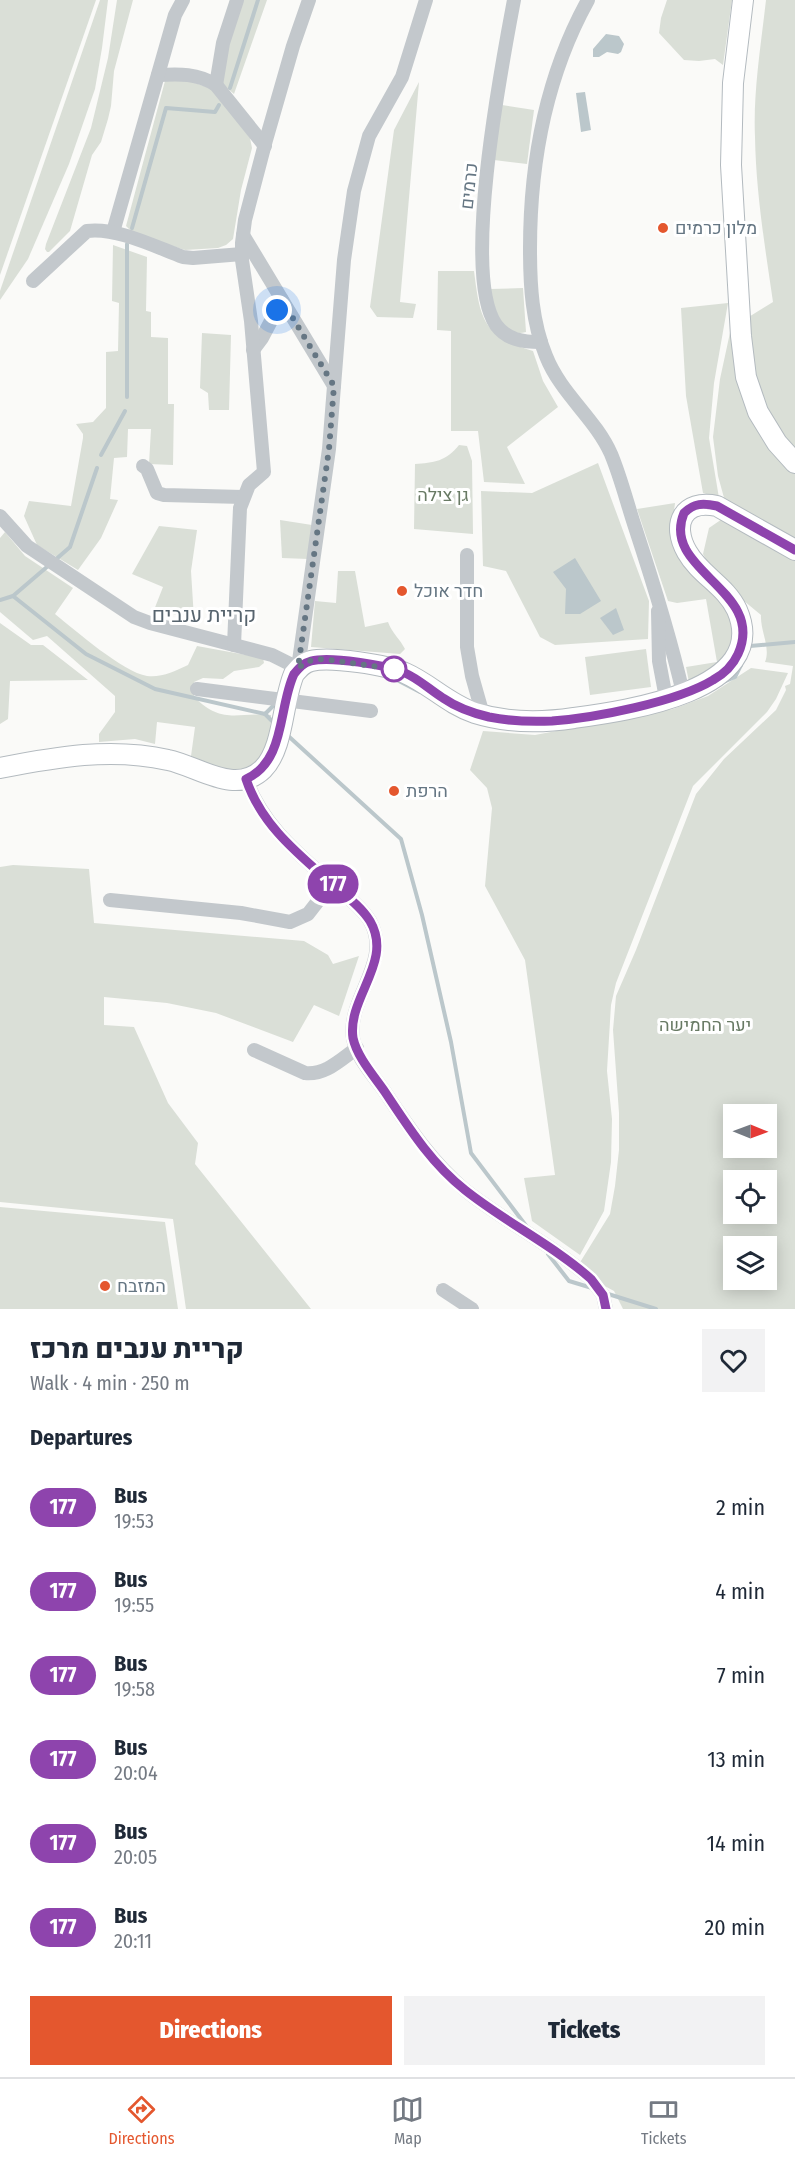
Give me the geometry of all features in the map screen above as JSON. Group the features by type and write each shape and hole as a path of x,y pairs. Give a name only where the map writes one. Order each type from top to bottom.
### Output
{"main road":[{"path":"743,0 733,83 731,165 741,336 746,378 758,412 777,443 795,463"},
{"path":"0,768 60,756 123,753 178,762 226,780 246,779 261,771 271,757 290,682 298,668 309,661 322,659 391,668 411,676 454,705 483,715 519,721 553,721 619,711 674,696 708,683 724,672 738,653 742,631 736,608 729,597 695,564 687,552 680,531 684,513 697,504 706,503 717,506 795,550"}],"street":[{"path":"113,232 175,15 183,0"},
{"path":"216,85 223,43 237,0"},
{"path":"234,645 240,508 249,485 264,472 254,350 242,254 244,220 293,46 309,0"},
{"path":"0,516 27,546 134,617 282,658 298,668 329,449 344,260 354,191 369,136 402,77 426,0"},
{"name":"כרמים","path":"514,0 500,80 484,202 482,275 489,311 501,331 514,339 541,342"},
{"path":"588,0 565,48 553,82 535,166 530,260 533,306 541,342 558,381 594,426 610,453 670,637 674,696"},
{"path":"158,75 191,74 206,78 216,85 265,146"},
{"path":"33,280 46,271 87,231 113,232 183,257 242,254"},
{"path":"243,235 334,386"},
{"path":"254,350 282,300"},
{"path":"143,466 154,488 164,495 243,497"},
{"path":"467,555 467,647 471,676 483,715"},
{"path":"197,689 371,711"},
{"path":"246,779 273,828 366,915 373,927 376,941 374,963 354,1018 353,1032 357,1048 413,1134 440,1167 472,1195 586,1274 600,1289 606,1309"},
{"path":"110,900 242,913 290,922 308,914 332,883"},
{"path":"254,1050 304,1074 313,1074 326,1070 357,1048"},
{"path":"443,1290 472,1309"}],"green space":[{"path":"0,0 96,0 0,275"},
{"path":"100,0 108,0 95,89 69,164 28,259 0,300 0,291"},
{"path":"117,0 133,0 114,71 108,119 101,142 92,155 70,231 47,252 46,244 91,128 108,58"},
{"path":"243,0 267,0 234,94 221,83 223,61"},
{"path":"667,0 732,0 723,65 715,59 684,60 659,33"},
{"name":"יער החמישה","path":"766,0 795,0 795,1309 623,1309 614,1291 601,1284 579,1264 610,1214 615,1186 619,1150 619,1113 613,1030 616,996 696,794 724,759 776,710 786,690 785,686 790,684 793,666 765,662 767,651 761,615 715,577 703,554 709,528 725,517 726,505 718,476 713,437 720,379 731,328 773,302 759,199 755,137 756,86"},
{"path":"180,78 213,89 250,138 252,148 241,190 233,239 218,248 185,250 134,234 126,226 165,81"},
{"path":"419,82 400,302 416,304 413,318 377,317 370,307 394,130"},
{"path":"502,105 534,110 527,164 494,160"},
{"path":"113,245 147,257 146,311 151,312 151,337 168,338 168,404 174,404 173,465 149,464 151,429 128,429 127,457 114,458 110,499 118,500 101,538 78,570 37,545 24,516 29,501 71,506 83,438 76,424 93,422 106,408 106,352 118,351 119,303 112,301"},
{"path":"438,271 474,271 479,302 487,324 504,339 516,346 533,351 543,381 558,407 507,447 525,484 484,482 478,431 451,431 451,331 437,330"},
{"path":"523,288 526,332 517,333 510,331 500,320 490,289"},
{"path":"728,303 714,383 709,438 719,498 703,493 686,396 681,308"},
{"path":"202,333 231,335 229,410 209,410 208,393 200,388"},
{"name":"גן צילה","path":"459,445 467,446 472,461 473,534 414,529 415,464 439,460 450,455"},
{"path":"598,463 649,601 648,639 555,645 540,637 506,571 483,566 481,491 532,493"},
{"path":"675,503 671,540 676,553 724,606 730,619 732,634 727,651 718,664 689,682 686,667 717,662 706,599 677,603 668,601 637,509"},
{"path":"280,520 312,525 308,559 282,558"},
{"path":"159,526 197,530 191,571 194,619 154,610 163,587 132,574"},
{"path":"5,532 25,556 73,588 55,614 100,650 137,673 157,676 178,670 188,665 197,646 263,658 264,663 259,667 234,671 223,679 203,678 194,682 194,697 213,711 230,715 271,715 266,750 256,765 249,770 234,772 215,767 191,756 195,727 157,722 155,744 135,739 99,742 99,734 115,712 115,696 47,636 33,640 0,612 0,538"},
{"path":"338,571 355,571 365,627 388,622 405,649 400,654 311,647 315,601 336,603"},
{"path":"0,623 31,645 43,645 88,680 10,681 8,719 0,724"},
{"path":"646,649 651,687 590,695 585,657"},
{"path":"751,668 788,673 767,712 693,786 616,983 611,1005 607,1071 612,1119 611,1162 604,1211 580,1255 532,1221 524,1178 555,1175 525,960 485,886 492,808 487,788 470,770 483,731 535,735 673,709 708,696"},
{"path":"13,865 89,869 94,923 304,941 328,955 333,964 359,956 339,1016 314,1005 293,1042 216,1013 167,1003 104,997 104,1025 134,1027 168,1103 198,1143 195,1164 311,1309 186,1309 173,1219 0,1202 0,867"},
{"path":"0,1207 165,1222 178,1309 0,1309"}],"shaded area":[{"path":"606,34 619,36 624,44 621,52 618,54 607,52 599,57 593,57 593,49"},
{"path":"585,92 591,130 581,132 576,93"},
{"path":"575,558 601,601 580,614 565,614 566,589 553,572"},
{"path":"616,608 624,630 613,635 600,618"}],"waterway":[{"path":"230,88 258,0"},
{"path":"132,228 166,108 215,112 219,105"},
{"path":"127,244 127,397"},
{"path":"101,455 125,411"},
{"path":"54,561 70,547 97,468"},
{"path":"0,600 13,596 48,566"},
{"path":"13,596 86,654 155,689 265,714 277,702"},
{"path":"748,650 750,646 795,642"},
{"path":"721,683 735,677 741,665"},
{"path":"395,679 420,692"},
{"path":"265,714 275,724"},
{"path":"285,733 401,839 422,915 451,1042 471,1153 527,1227"},
{"path":"548,1254 569,1281 592,1288"},
{"path":"605,1293 656,1309"}],"bus line":[{"name":"177","path":"606,1309 603,1295 591,1279 465,1190 440,1167 413,1134 359,1053 353,1037 356,1009 376,956 373,927 360,909 273,828 252,794 246,779 261,771 271,757 275,749 290,682 298,668 309,661 322,659 391,668 411,676 454,705 486,716 519,721 553,721 611,712 687,692 714,680 733,663 738,653 742,631 736,608 729,597 695,564 687,552 680,531 684,513 697,504 706,503 717,506 795,550"}],"place":[{"name":"מלון כרמים","path":"663,228"},
{"name":"חדר אוכל","path":"402,591"},
{"name":"הרפת","path":"394,791"},
{"name":"המזבח","path":"105,1286"}],"district":[{"name":"קריית ענבים","path":"204,615"}],"route":[{"path":"277,310 282,300 334,386 329,449 298,668 309,661 322,659 394,669"}]}
